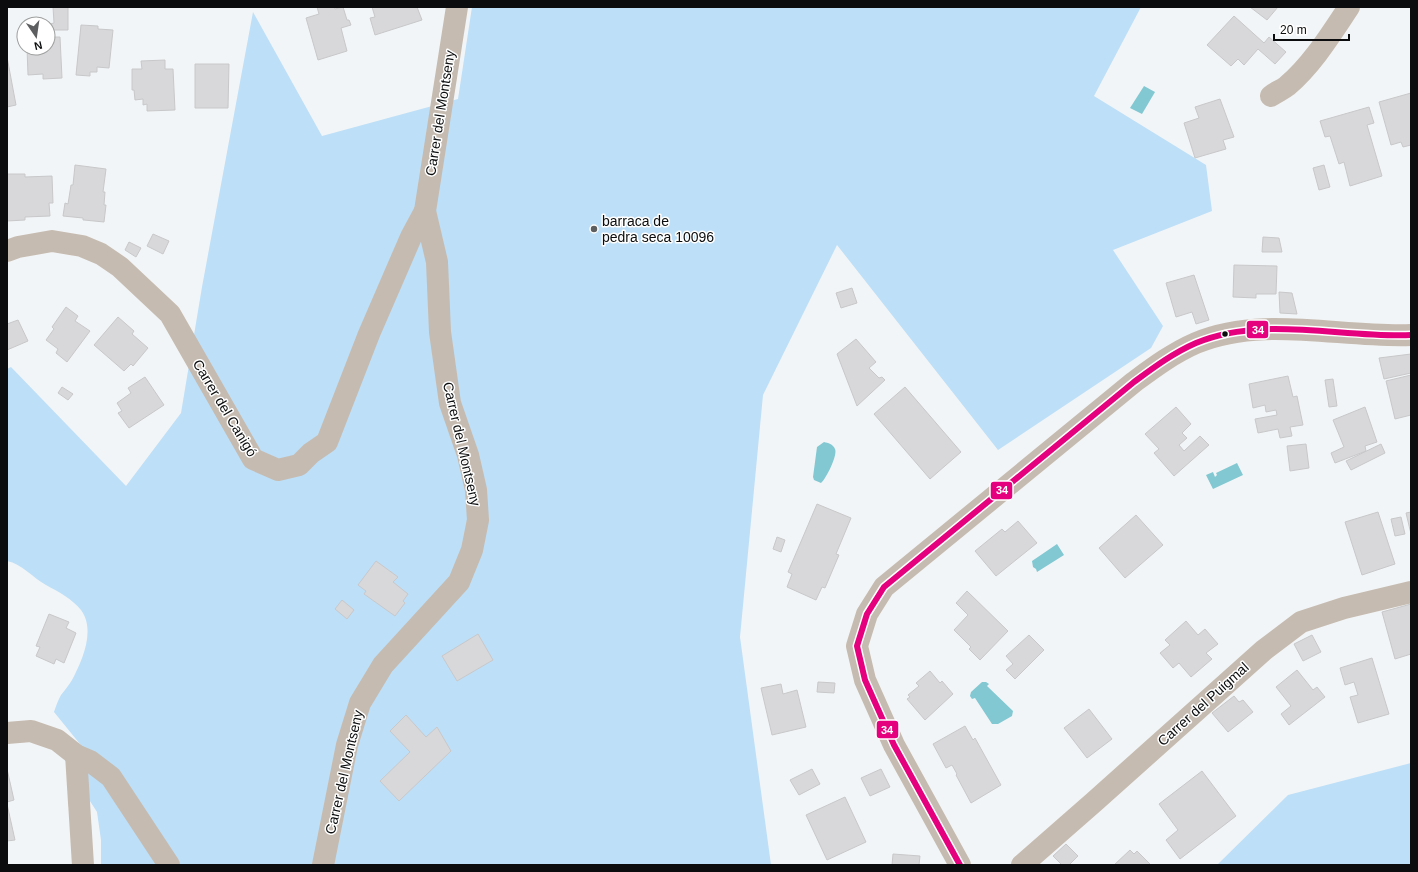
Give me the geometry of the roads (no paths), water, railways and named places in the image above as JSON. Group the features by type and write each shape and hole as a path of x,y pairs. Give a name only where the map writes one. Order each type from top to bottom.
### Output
{"street":[{"name":"Carrer del Montseny","path":"323,865 348,746 360,703 383,666 459,582 472,550 478,520 476,490 468,455 450,403 440,332 437,262 425,211 456,7"},
{"path":"1271,96 1287,86 1308,64 1329,37 1349,7"},
{"name":"Carrer del Canigó","path":"7,251 18,247 52,241 82,246 101,254 120,267 170,314 253,459 278,470 299,465 311,453 327,442 369,334 411,237 425,211"},
{"path":"960,865 894,745 865,680 857,646 867,614 884,587 1134,382 1168,358 1196,344 1223,334 1254,330 1389,336 1411,335"},
{"name":"Carrer del Puigmal","path":"1022,865 1264,650 1301,622 1344,608 1411,592"},
{"path":"7,733 31,731 57,740 76,755 90,761 111,778 168,865"},
{"path":"76,755 83,865"}],"place":[{"name":"barraca de pedra seca 10096","path":"594,229"}]}
